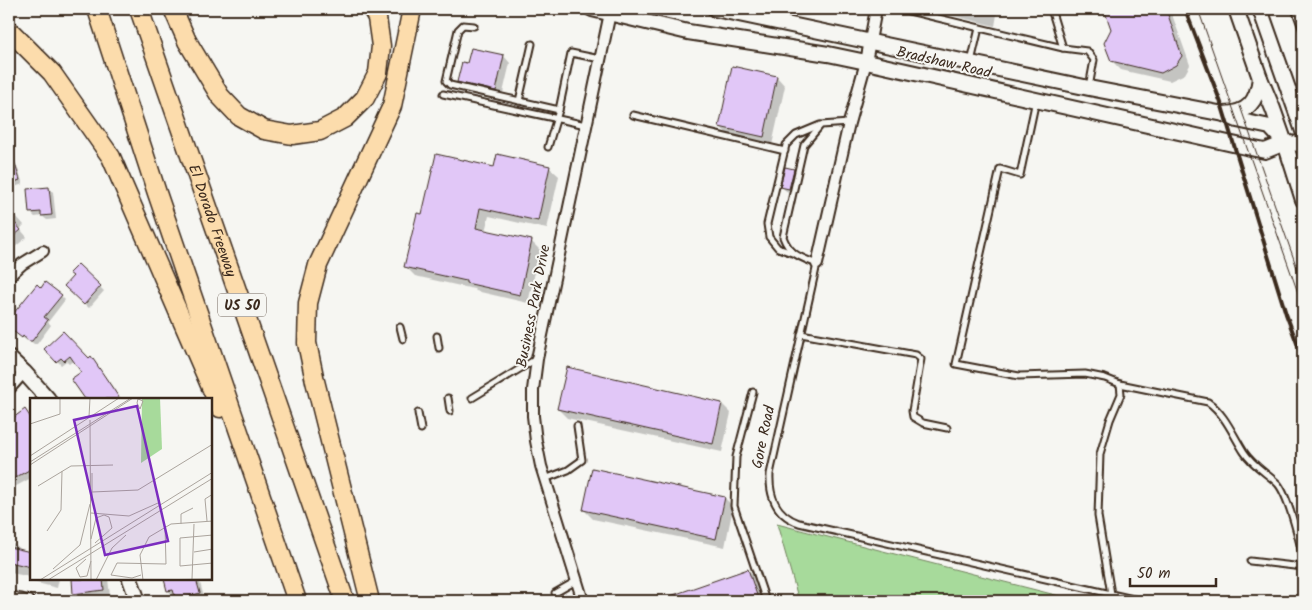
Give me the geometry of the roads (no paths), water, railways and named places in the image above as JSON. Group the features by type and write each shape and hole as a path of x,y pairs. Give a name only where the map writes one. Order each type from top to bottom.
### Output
{"highway":[{"name":"US 50","path":"97,9 157,193 297,601"},
{"name":"El Dorado Freeway","path":"138,9 345,601"},
{"path":"173,9 187,41 220,96 239,116 264,130 292,135 320,131 328,127 345,118 365,98 378,73 381,46 377,18 372,9"},
{"path":"370,601 307,343 308,303 318,265 392,106 412,9"},
{"path":"9,30 52,73 111,157 272,530"}],"main road":[{"name":"Bradshaw Road","path":"592,9 612,11 688,32 828,54 866,62 1265,151 1285,142 1303,144"},
{"name":"Bradshaw Road","path":"715,9 772,15 870,41 1089,88 1224,114 1237,120 1270,127 1285,142"},
{"path":"1236,9 1285,142 1303,200"},
{"path":"1260,9 1303,131"},
{"path":"1224,114 1235,114 1254,100 1260,78"},
{"path":"9,358 47,398"},
{"path":"130,580 138,601"}],"street":[{"name":"Gore Road","path":"817,264 849,123 866,62 876,9"},
{"name":"Business Park Drive","path":"584,601 545,480 536,441 533,416 533,390 537,358 600,59 612,11"},
{"path":"9,276 22,264 43,251"},
{"path":"9,389 24,372"},
{"path":"9,596 28,601"}],"lane":[{"path":"909,9 909,11 979,28 1087,52 1094,60 1089,88"},
{"path":"1050,9 1063,48"},
{"path":"1296,9 1303,31"},
{"path":"474,26 463,25 458,30 446,81 450,86 559,110"},
{"path":"971,62 979,28"},
{"path":"520,101 532,44"},
{"path":"548,147 559,110 571,53 600,59"},
{"path":"443,94 586,125"},
{"path":"1037,100 1020,175 1000,169 956,364 1019,376 1085,374 1105,378 1120,384 1208,402 1216,408 1256,466 1279,485 1284,494 1303,557"},
{"path":"633,114 785,151"},
{"path":"817,264 778,248 769,237 767,224 786,145 796,135 821,125 849,123"},
{"path":"796,255 787,247 783,237 804,145 821,125"},
{"name":"Gore Road","path":"817,264 770,474 769,487 776,506 785,515 799,523 1142,601"},
{"path":"400,327 403,339"},
{"path":"802,334 916,355 921,359 912,411 913,418 924,423 947,428"},
{"path":"437,336 439,348"},
{"path":"472,398 537,358"},
{"path":"1111,594 1098,516 1100,454 1110,420 1121,394 1120,384"},
{"path":"753,392 736,457 734,506 766,601"},
{"path":"448,398 450,411"},
{"path":"418,414 421,429"},
{"path":"545,480 568,470 582,460 577,426"},
{"path":"1250,560 1303,567"},
{"path":"555,594 577,580"}],"tram line":[{"path":"1198,9 1303,307"},
{"path":"1240,106 1303,285"}],"railway":[{"path":"1185,9 1221,103 1286,314 1303,359"}]}
